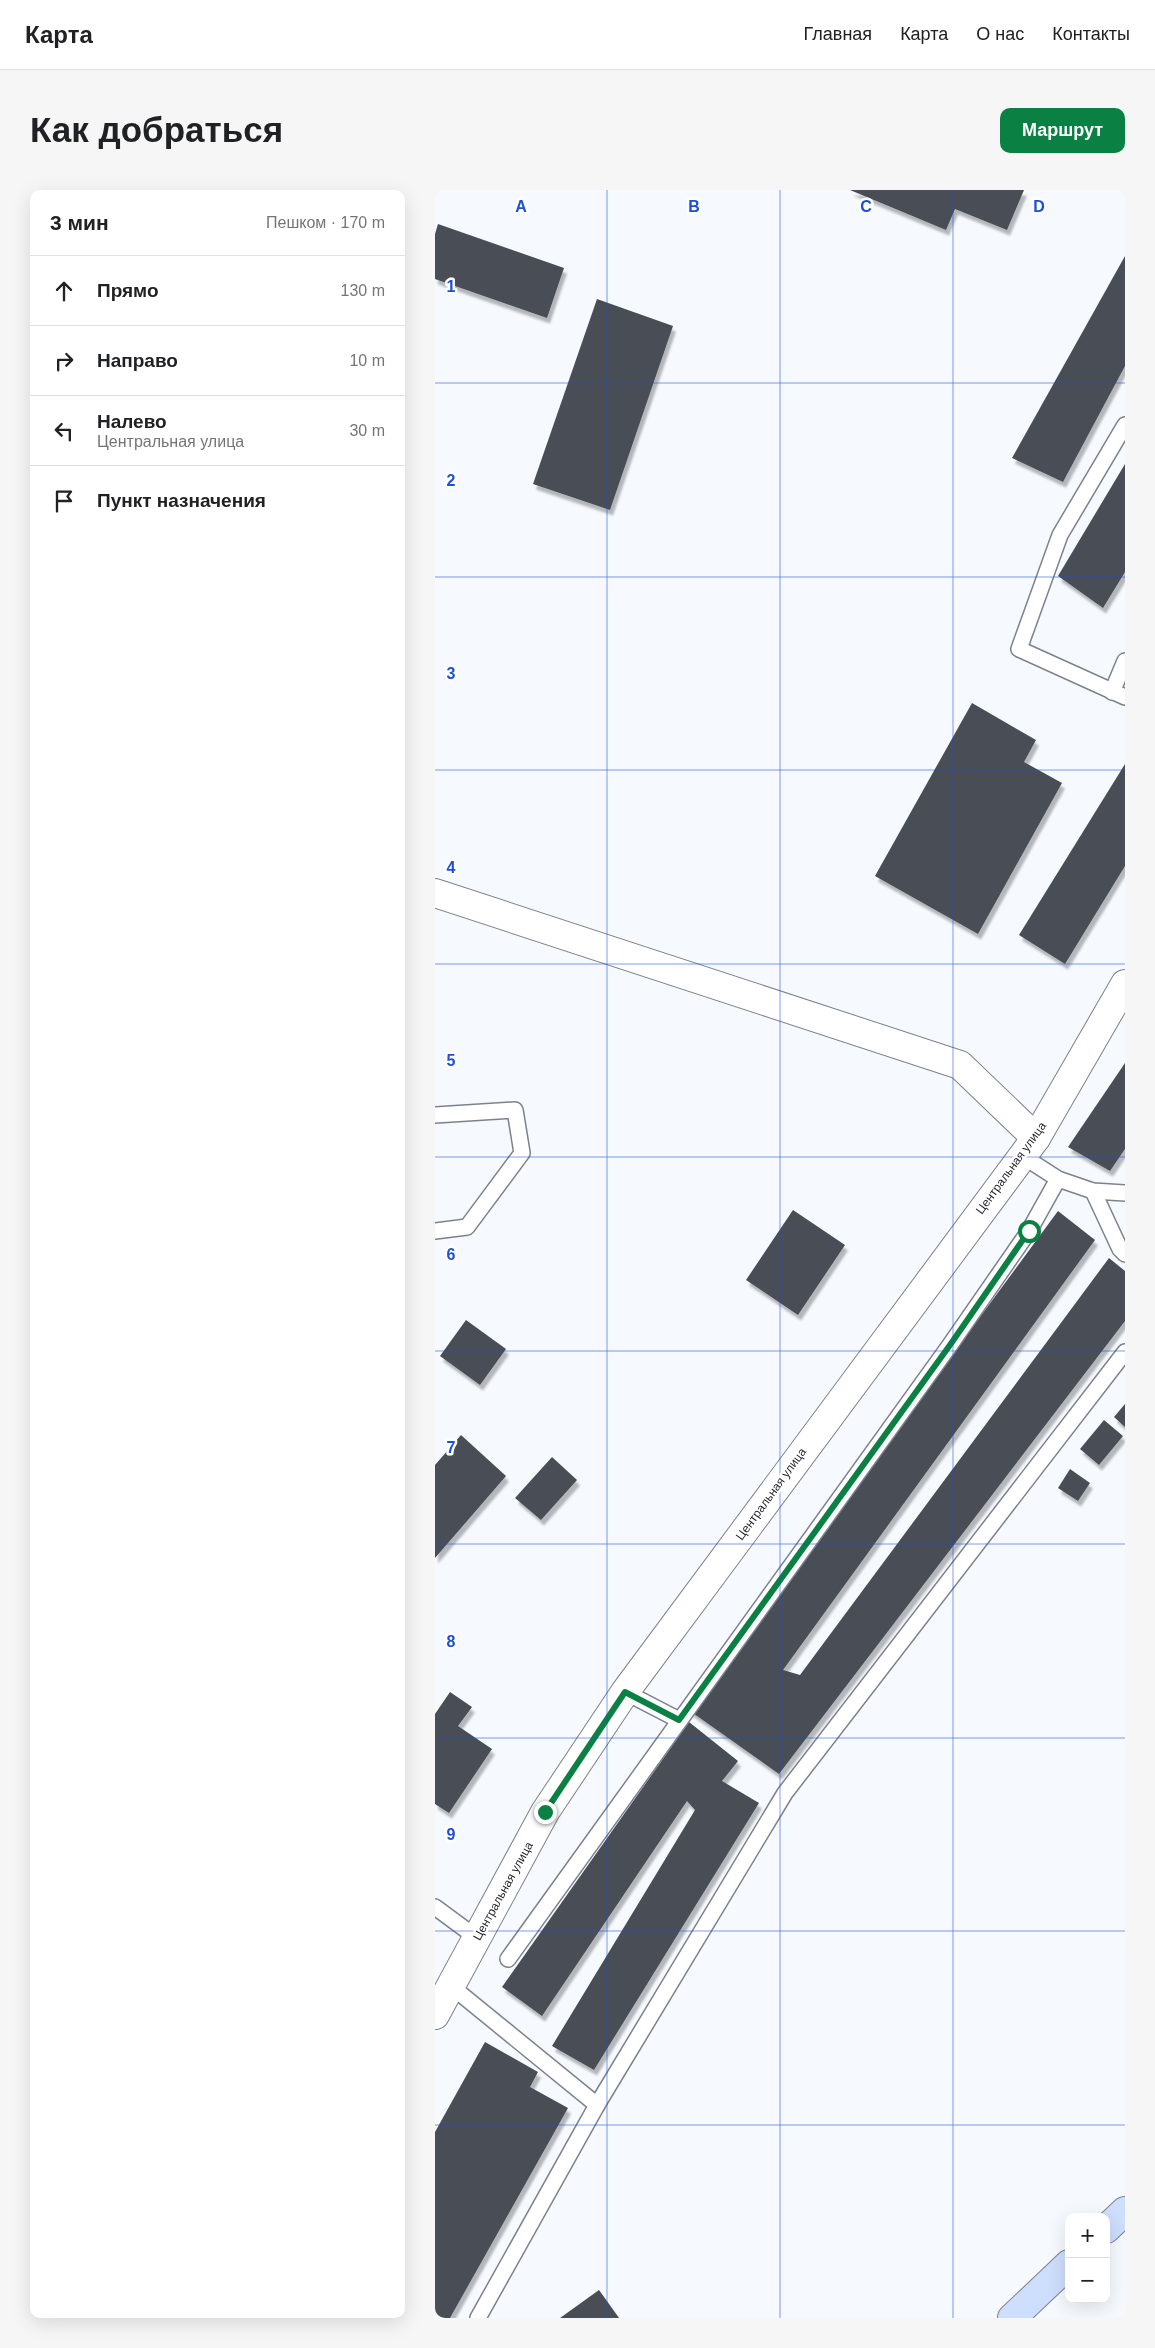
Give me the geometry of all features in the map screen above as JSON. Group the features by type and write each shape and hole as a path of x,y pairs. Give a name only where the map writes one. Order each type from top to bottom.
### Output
{"main road":[{"path":"1110,2225 1125,2211"},
{"path":"1012,2318 1065,2268"}],"street":[{"path":"435,893 961,1064 1029,1146"},
{"name":"Центральная улица","path":"435,2015 545,1812 625,1692 1029,1146 1125,984"}],"lane":[{"path":"1125,425 1060,534 1019,649 1119,694 1125,661"},
{"path":"435,1115 515,1110 522,1153 467,1227 435,1231"},
{"path":"1029,1146 1058,1179 1093,1191 1125,1193"},
{"path":"508,1959 950,1345 1029,1231 1058,1179"},
{"path":"1093,1191 1120,1249 1125,1254"},
{"path":"478,2318 597,2105 785,1793 1125,1352"},
{"path":"625,1692 679,1720"},
{"path":"435,1907 477,1938"},
{"path":"451,1986 597,2105"}],"building":[{"path":"850,190 1024,190 1007,230 955,209 946,230"},
{"path":"438,224 564,268 547,318 435,279 435,234"},
{"path":"1125,256 1125,366 1063,482 1012,458"},
{"path":"597,299 673,326 610,510 533,484"},
{"path":"1125,464 1125,572 1103,608 1058,576"},
{"path":"972,703 1036,740 1024,762 1062,783 978,934 875,876"},
{"path":"1125,764 1125,866 1065,964 1019,935"},
{"path":"1125,1063 1125,1149 1110,1171 1068,1147"},
{"path":"793,1210 845,1245 798,1315 746,1280"},
{"path":"1058,1211 1095,1240 783,1670 800,1675 1109,1258 1125,1271 1125,1321 779,1774 690,1711"},
{"path":"466,1320 506,1349 480,1385 440,1356"},
{"path":"1125,1404 1125,1427 1114,1417"},
{"path":"1104,1420 1123,1436 1099,1465 1080,1449"},
{"path":"461,1435 506,1476 435,1558 435,1465"},
{"path":"552,1457 577,1480 541,1520 515,1498"},
{"path":"1070,1469 1090,1483 1078,1501 1058,1488"},
{"path":"450,1692 472,1707 458,1726 492,1749 449,1813 435,1804 435,1714"},
{"path":"689,1722 738,1761 722,1781 759,1803 594,2070 552,2046 695,1810 687,1801 542,2016 502,1987"},
{"path":"485,2042 538,2072 530,2087 568,2108 450,2318 441,2318 435,2314 435,2132"},
{"path":"599,2290 619,2318 560,2318"}],"route":[{"path":"545,1812 625,1692 679,1720 950,1345 1029,1231"}]}
